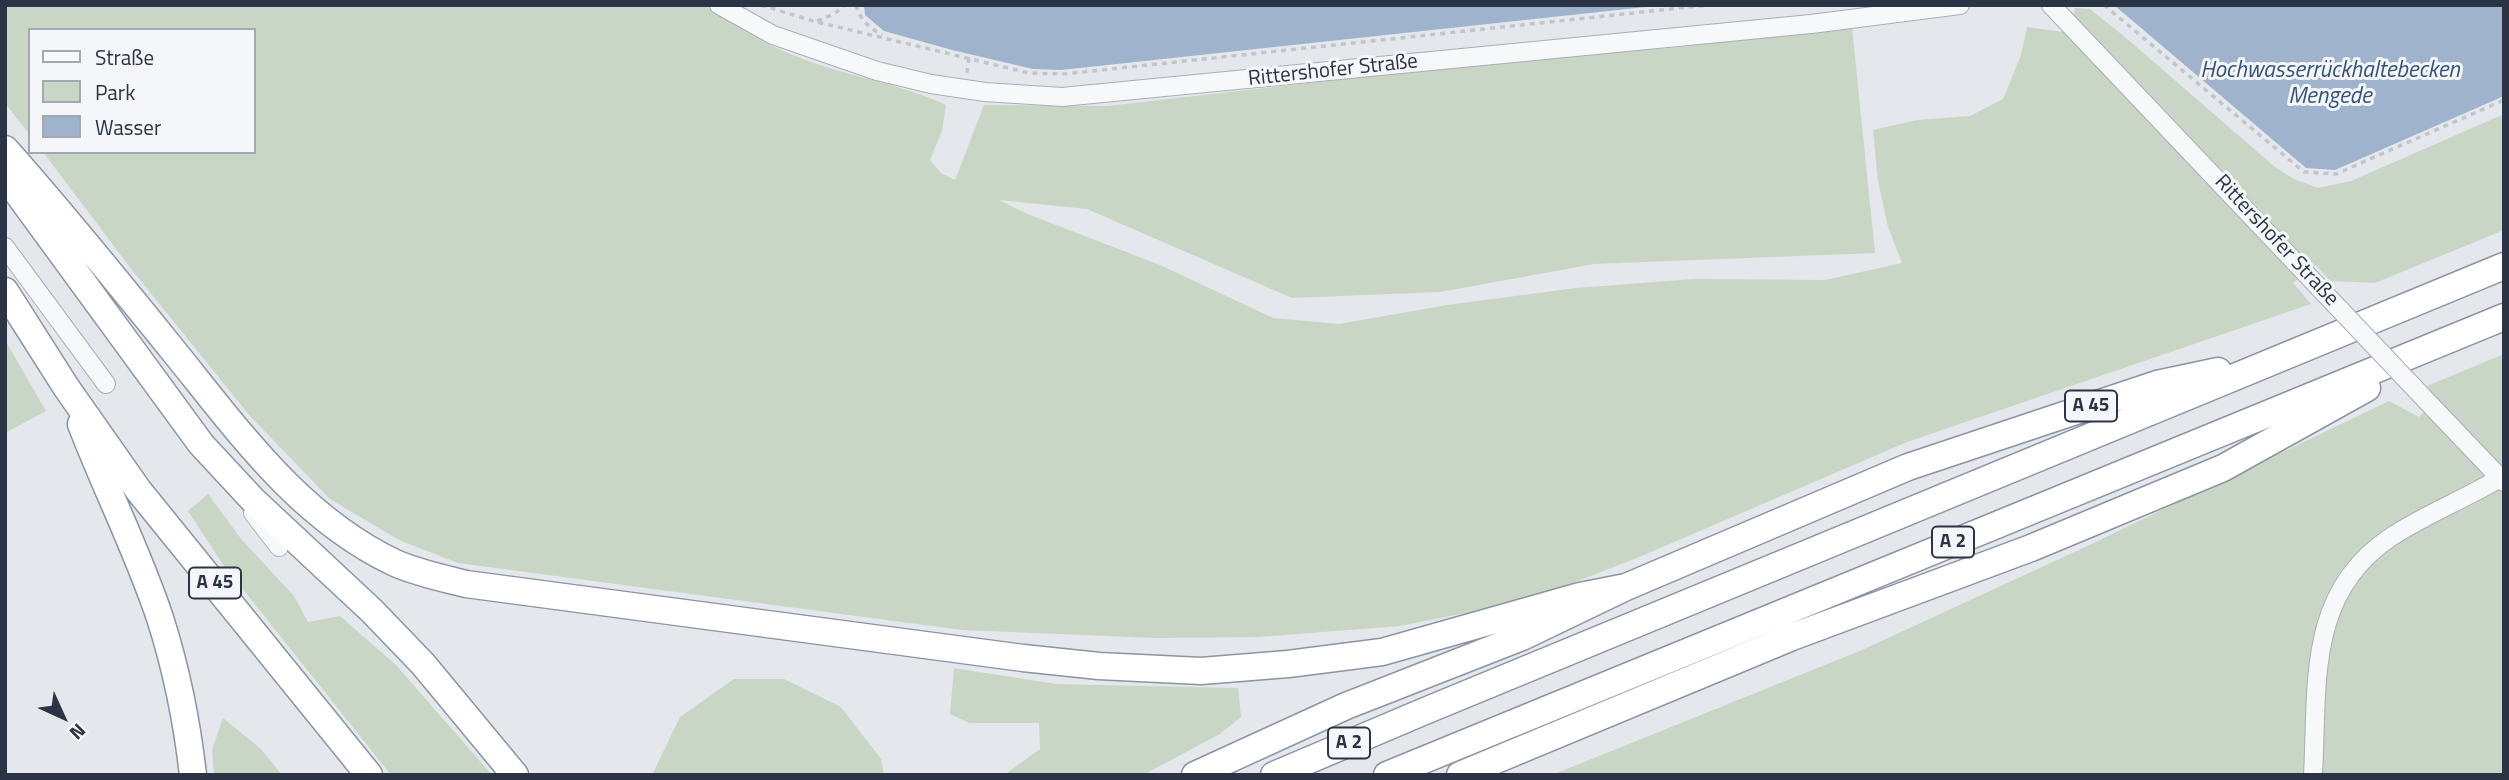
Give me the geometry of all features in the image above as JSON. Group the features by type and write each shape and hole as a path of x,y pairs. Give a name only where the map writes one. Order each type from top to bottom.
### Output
{"highway":[{"path":"5,149 82,238 247,442 299,498 336,528 367,548 397,564 431,576 505,589 1023,659 1201,671 1288,664 1382,652 1580,596 1626,587"},
{"path":"5,176 201,444 253,500 372,611 423,664 515,775"},
{"name":"A 2","path":"1274,775 2504,266"},
{"name":"A 45","path":"5,291 66,387 139,491 369,775"},
{"name":"A 2","path":"1387,775 2504,317"},
{"path":"1460,775 1792,637 2031,548 2223,468 2460,335"},
{"name":"A 45","path":"1626,587 1908,467 2157,384 2278,359"},
{"path":"66,387 160,618 190,745 193,775"},
{"path":"1195,775 1346,706 1522,637 1626,587"}],"street":[{"name":"Rittershofer Straße","path":"719,5 773,35 877,71 931,84 985,92 1062,97 1811,24 1960,5"},
{"name":"Rittershofer Straße","path":"2051,5 2502,480 2392,536 2358,565 2335,597 2321,641 2313,775"},
{"path":"5,247 106,384"},
{"path":"201,444 279,547"}],"path":[{"path":"761,5 1030,73 1064,74 1708,5"},
{"path":"816,21 834,14 845,5"},
{"path":"856,5 859,16 887,38"},
{"path":"2104,5 2304,172 2336,174 2504,100"}],"green space":[{"path":"5,5 704,5 736,26 793,55 908,90 946,105 942,131 930,160 941,173 955,180 984,105 1107,106 1441,68 1680,47 1852,27 1875,253 1594,264 1440,292 1292,298 1087,209 999,200 1025,213 1160,265 1273,318 1339,324 1447,305 1576,288 1694,279 1825,280 1902,263 1888,227 1878,181 1873,130 1917,120 1970,116 2003,99 2021,55 2027,27 2063,32 2071,23 2075,8 2090,9 2275,167 2294,179 2318,188 2351,181 2504,114 2504,230 2375,283 2330,281 2316,265 2293,283 2311,304 1907,442 1637,558 1526,601 1400,626 1259,637 1155,638 962,630 458,563 399,540 330,499 250,416 132,270 45,154 256,154 256,28 28,28 28,132 5,103"},
{"path":"5,340 46,411 5,433"},
{"path":"2504,354 2504,775 1552,775 1862,650 2083,548 2389,401 2419,417 2436,399 2427,386"},
{"path":"208,494 242,540 294,596 308,622 340,616 396,665 492,775 391,775 222,563 188,511"},
{"path":"954,668 1056,684 1238,688 1241,717 1220,734 1143,775 1004,775 1040,749 1039,723 969,723 950,714"},
{"path":"734,679 784,679 841,707 881,759 884,775 652,775 680,717"},
{"path":"223,718 261,749 282,775 214,775 212,750"}],"water":[{"path":"864,5 1664,5 1061,70 1033,69 884,31 865,15"},
{"name":"Hochwasserrückhaltebecken Mengede","path":"2114,5 2504,5 2504,96 2335,170 2306,168"}]}
